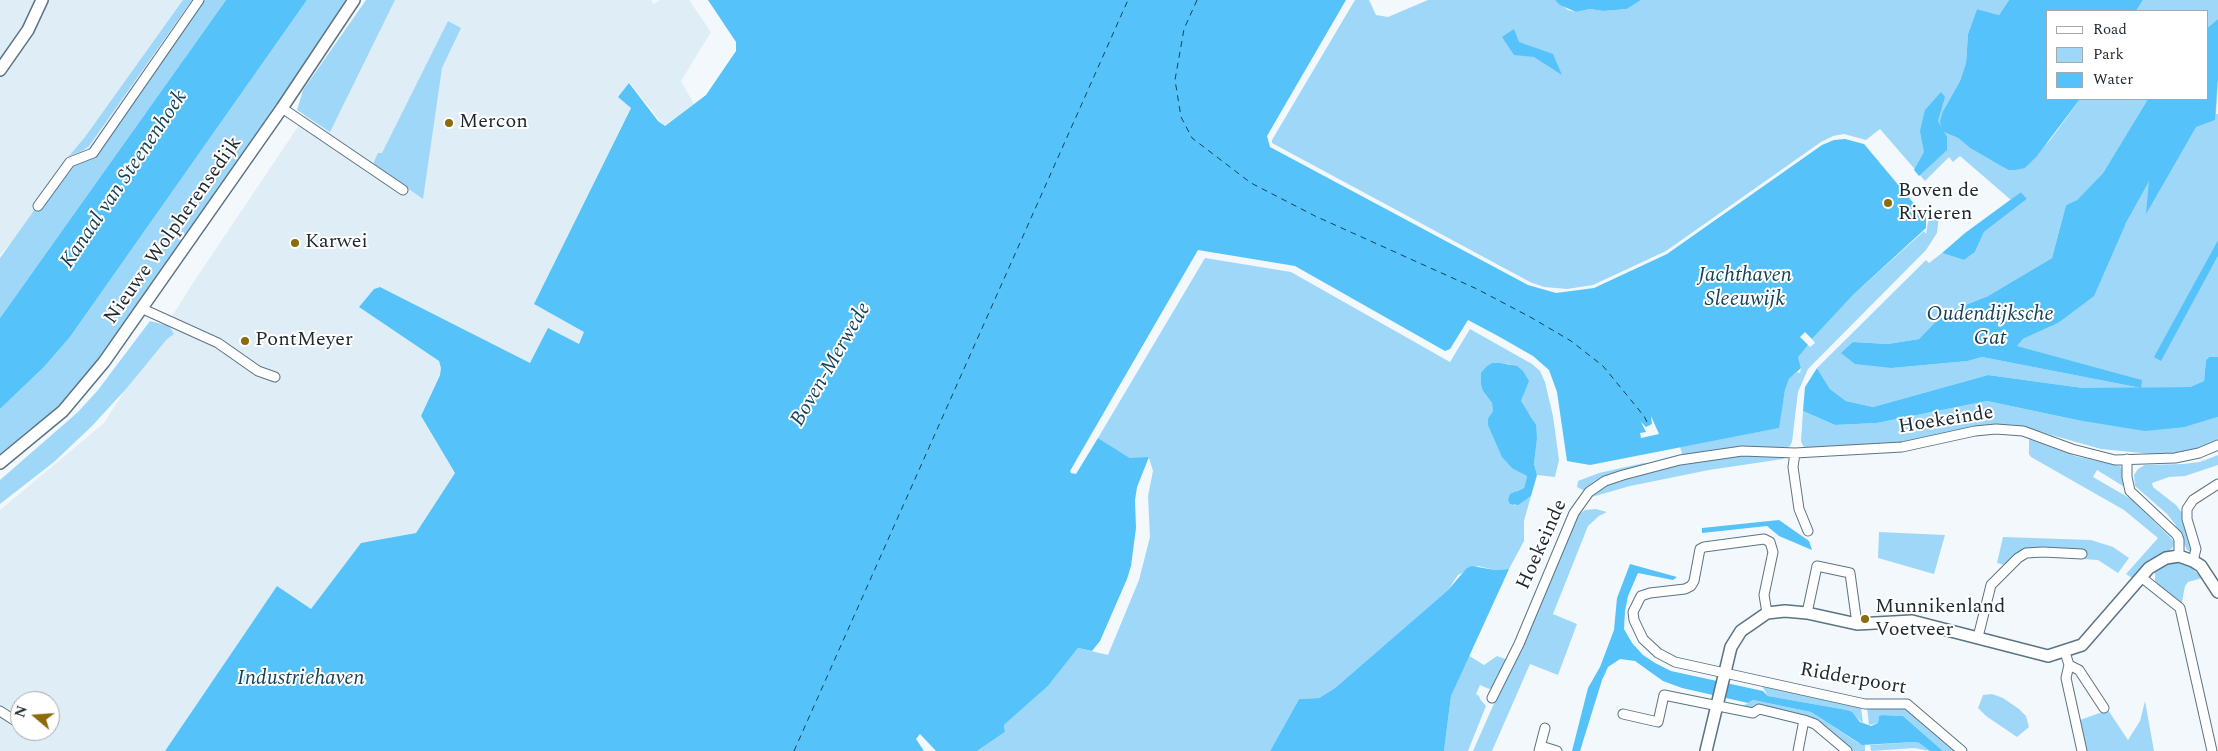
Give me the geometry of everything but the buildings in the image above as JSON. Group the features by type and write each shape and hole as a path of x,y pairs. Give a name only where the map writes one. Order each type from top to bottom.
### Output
{"street":[{"path":"0,70 28,30 42,0"},
{"path":"38,206 70,162 92,153 200,0"},
{"name":"Nieuwe Wolpherensedijk","path":"0,464 63,411 104,362 143,309 282,108 354,0"},
{"path":"282,108 403,190"},
{"path":"143,309 218,343 258,371 275,377"},
{"name":"Hoekeinde","path":"1492,698 1519,644 1570,522 1589,492 1614,478 1680,460 1742,451 1795,453 1902,447 1975,431 1996,429 2023,431 2072,449 2116,460 2175,458 2199,453 2218,445"},
{"path":"1795,453 1793,467 1799,509 1808,531"},
{"path":"2128,459 2127,476 2130,491 2177,535 2179,540 2178,556"},
{"path":"2193,561 2196,548 2187,519 2187,510 2193,500 2218,484"},
{"name":"Ridderpoort","path":"1767,613 1764,595 1773,552 1770,542 1764,539 1700,549 1694,581 1691,586 1685,589 1650,593 1641,596 1633,612 1634,620 1643,639 1658,653 1674,662 1724,676 1864,704 1906,704 1962,751"},
{"path":"1978,636 1992,585 2018,558 2026,553 2082,554"},
{"path":"1706,751 1731,647 1741,631 1767,613 1785,611 1807,613 1857,624 1912,621 1978,636 1989,641 2041,655 2054,655 2077,648 2087,640 2140,577 2156,562 2166,558 2178,556 2201,566 2218,592"},
{"path":"1807,613 1817,566 1850,573 1857,624"},
{"path":"2140,577 2180,608 2212,751"},
{"path":"2065,652 2069,664 2066,678 2082,751"},
{"path":"2069,664 2079,670 2104,708"},
{"path":"1623,714 1658,722 1664,695 1717,701 1753,712 1759,710 1815,724 1847,751"},
{"path":"1798,751 1804,720"},
{"path":"1545,728 1540,749 1557,750"}],"shaded area":[{"path":"0,0 189,0 91,151 0,255"},
{"path":"383,0 651,0 654,4 661,0 689,0 711,32 681,81 694,104 664,126 630,83 618,97 631,107 534,304 585,332 579,345 530,364 380,287 374,289 359,307 439,361 442,368 421,417 455,473 416,533 361,544 311,610 277,586 165,751 0,751 0,510 104,423 193,283"},
{"path":"1555,0 1641,0 1627,9 1603,11 1590,9 1576,12 1560,5"},
{"path":"2009,0 2143,0 2137,10 2046,10 2046,100 2079,100 2037,156 2025,168 2015,170 2009,170 2001,166 1970,148 1958,138 1946,133 1942,130 1940,121 1943,111 1960,81 1966,63 1968,34 1977,9 1999,15"},
{"path":"1514,29 1519,42 1553,54 1562,75 1534,57 1514,55 1502,37"},
{"path":"2218,74 2215,120 2196,127 2146,214 2149,181 2180,111 2191,100 2208,100 2208,84"},
{"path":"2021,192 2027,199 1984,232 1975,252 1964,260 1942,253 1965,233"},
{"path":"2209,357 2218,357 2218,417 2185,427 2145,431 2077,420 1987,401 1877,423 1835,425 1803,411 1805,387 1817,368 1830,389 1846,401 1873,407 1988,375 2083,388 2190,387 2204,381 2206,360"},
{"path":"1472,566 1495,570 1509,569 1451,696 1444,751 1270,751 1299,699 1319,698 1335,688 1448,590 1467,568"}],"green space":[{"path":"183,0 192,0 89,146 69,156 85,137"},
{"path":"200,0 226,0 0,318 0,258 66,166 86,158"},
{"path":"307,0 350,0 144,298 84,379 65,400 0,457 0,409 44,367 70,337"},
{"path":"366,0 395,0 330,132 297,110 303,90"},
{"path":"1355,0 1369,0 1376,15 1388,17 1428,0 1555,0 1568,10 1576,12 1590,9 1603,11 1627,9 1641,0 2009,0 1999,15 1977,9 1968,34 1966,63 1960,81 1943,111 1946,133 1958,138 1970,148 2001,166 2025,168 2051,139 2079,100 2147,100 2103,173 2077,200 2066,205 2052,258 1988,296 1943,314 1919,339 1888,344 1853,342 1892,368 1968,361 1982,357 2141,388 2083,388 1988,375 1873,407 1846,401 1830,389 1817,368 1926,260 1929,263 1942,253 1964,260 1975,252 1984,232 2027,199 2021,192 2011,200 1960,156 1953,162 1949,157 1925,181 1880,129 1866,140 1844,134 1833,136 1821,142 1666,251 1593,285 1567,289 1544,287 1530,282 1272,143 1272,140"},
{"path":"2143,0 2218,0 2218,19 2208,27 2208,10 2137,10"},
{"path":"448,21 461,28 442,68 423,199 373,164 378,153 382,153"},
{"path":"2218,81 2216,114 2218,114 2218,240 2155,357 2161,360 2218,256 2218,357 2209,357 2206,360 2204,381 2190,387 2141,388 2141,380 2016,346 2023,339 2058,323 2126,223 2156,169 2205,100 2208,100 2208,95"},
{"path":"1929,215 1939,215 1937,233 1926,250 1808,369 1798,392 1790,446 1785,449 1737,447 1683,457 1680,447 1778,428 1789,379 1797,372 1800,373 1801,368 1798,357 1800,353 1808,345 1810,347 1815,343 1812,339 1854,294 1924,231 1926,234"},
{"path":"1205,258 1291,272 1450,362 1470,329 1532,364 1540,371 1545,382 1553,416 1559,460 1555,477 1537,475 1534,464 1537,439 1533,420 1520,401 1523,397 1510,364 1492,363 1483,391 1492,403 1493,411 1489,419 1513,469 1527,476 1524,488 1516,491 1514,506 1531,496 1524,521 1524,541 1509,569 1495,570 1478,566 1458,575 1448,590 1335,688 1319,698 1299,699 1270,751 977,751 1005,732 1004,725 1048,686 1078,648 1108,655 1139,580 1150,537 1148,496 1153,471 1149,458 1130,458 1098,438"},
{"path":"150,321 169,326 174,334 167,339 126,389 92,426 54,462 0,504 0,480 78,412 98,390"},
{"path":"1987,401 2077,420 2185,427 2218,417 2218,442 2186,453 2162,455 2101,449 2023,427 1895,443 1809,449 1803,446 1801,441 1803,411 1835,425 1877,423"},
{"path":"2029,439 2075,456 2120,466 2124,472 2126,488 2097,470 2093,477 2131,499 2170,537 2174,542 2173,547 2168,552 2149,561 2132,578 2126,574 2158,538 2124,510 2031,457 2029,454"},
{"path":"1740,453 1785,457 1783,459 1709,470 1630,486 1588,498 1607,483 1623,477"},
{"path":"2218,455 2218,465 2185,476 2169,477 2152,483 2153,487 2176,505 2182,513 2193,553 2187,550 2175,524 2167,514 2135,486 2134,475 2138,469 2145,465 2200,462"},
{"path":"1644,463 1652,464 1585,491 1577,487 1578,481 1599,473"},
{"path":"1596,509 1607,512 1599,516 1588,526 1553,614 1577,624 1558,675 1530,664 1492,751 1473,751 1577,516 1585,510"},
{"path":"1879,532 1945,535 1934,574 1878,558"},
{"path":"2003,537 2091,540 2113,547 2129,558 2118,573 2098,560 2083,559 2084,552 2037,549 2008,566 1997,563"},
{"path":"2175,560 2187,563 2202,578 2188,582 2185,586 2181,607 2155,581 2155,571 2157,568"},
{"path":"1468,655 1484,665 1497,656 1508,660 1494,687 1489,689 1480,685 1476,694 1486,706 1468,751 1444,751 1451,696"},
{"path":"1762,686 1861,707 1863,723 1847,710 1768,696"},
{"path":"1992,694 2003,698 2026,716 2029,727 2017,737 1986,716 1978,708 1983,695"},
{"path":"1753,700 1811,712 1858,743 1865,745 1865,751 1852,751 1816,720 1743,706"},
{"path":"2145,701 2154,751 2087,751 2080,720 2108,710 2128,740 2140,721"},
{"path":"1867,707 1903,707 1908,709 1956,751 1943,751 1903,716 1882,715 1879,716 1878,723 1869,725"},
{"path":"1919,743 1930,751 1914,748 1871,751 1870,745"}],"water":[{"name":"Kanaal van Steenenhoek","path":"226,0 307,0 70,337 44,367 0,409 0,318"},
{"path":"708,0 1346,0 1267,136 1270,147 1528,285 1556,293 1594,288 1667,254 1822,145 1834,140 1845,139 1864,144 1926,218 1926,228 1854,294 1812,339 1805,332 1800,337 1808,345 1798,357 1801,368 1789,379 1785,390 1779,428 1590,465 1567,461 1557,392 1549,370 1533,356 1498,336 1468,320 1450,349 1445,351 1295,266 1198,250 1070,471 1076,474 1098,438 1130,458 1149,457 1137,487 1135,500 1136,528 1131,566 1100,641 1092,651 1078,648 1048,686 1004,725 1005,732 977,751 936,751 920,734 916,739 924,751 165,751 277,586 311,609 361,543 416,533 455,473 421,416 440,375 439,361 359,307 374,289 380,287 530,363 548,328 579,344 584,332 534,304 631,108 618,97 629,83 658,121 665,126 706,95 736,51 736,42"},
{"path":"2218,19 2218,81 2208,96 2208,27"},
{"path":"1941,92 1945,97 1938,121 1947,137 1947,150 1919,176 1914,170 1924,152 1920,131 1925,110"},
{"name":"Oudendijksche Gat","path":"2147,100 2205,100 2156,169 2126,223 2094,296 2058,323 2023,339 2017,346 2142,380 2141,388 1982,357 1968,361 1892,368 1855,364 1841,353 1853,342 1888,344 1919,339 1943,314 1988,296 2052,258 2066,205 2077,200 2103,173"},
{"path":"2218,240 2218,256 2161,361 2154,357"},
{"path":"1492,363 1517,366 1523,371 1529,381 1521,401 1536,425 1537,439 1534,464 1537,475 1531,496 1518,505 1510,504 1508,500 1510,494 1524,488 1527,476 1513,469 1502,457 1488,425 1488,419 1493,411 1492,403 1483,391 1481,373"},
{"path":"1779,520 1809,541 1812,550 1779,536 1767,526 1702,533 1702,528"},
{"path":"1630,564 1677,577 1673,580 1638,573 1628,596 1624,629 1632,643 1643,655 1655,663 1671,671 1763,691 1768,696 1847,710 1852,712 1860,722 1871,726 1878,723 1879,716 1882,715 1903,716 1943,751 1930,751 1919,743 1914,742 1862,745 1811,712 1753,700 1748,703 1682,688 1663,681 1635,661 1620,659 1608,667 1602,680 1580,751 1572,751 1588,688 1600,667 1614,630 1617,598"}],"pier":[{"path":"1651,416 1659,434 1641,438 1640,433 1646,432 1641,422 1646,427 1652,424"}],"ferry route":[{"path":"794,751 1128,0"},
{"path":"1197,0 1184,29 1175,80 1181,117 1192,138 1251,183 1315,216 1477,289 1571,341 1603,366 1644,416 1649,426"}],"place":[{"name":"Mercon","path":"449,123"},
{"name":"Boven de Rivieren","path":"1888,203"},
{"name":"Karwei","path":"295,243"},
{"name":"PontMeyer","path":"245,341"},
{"name":"Munnikenland Voetveer","path":"1865,619"}],"water label":[{"name":"Jachthaven Sleeuwijk","path":"1745,289"},
{"name":"Boven-Merwede","path":"832,365"},
{"name":"Industriehaven","path":"301,680"}]}
